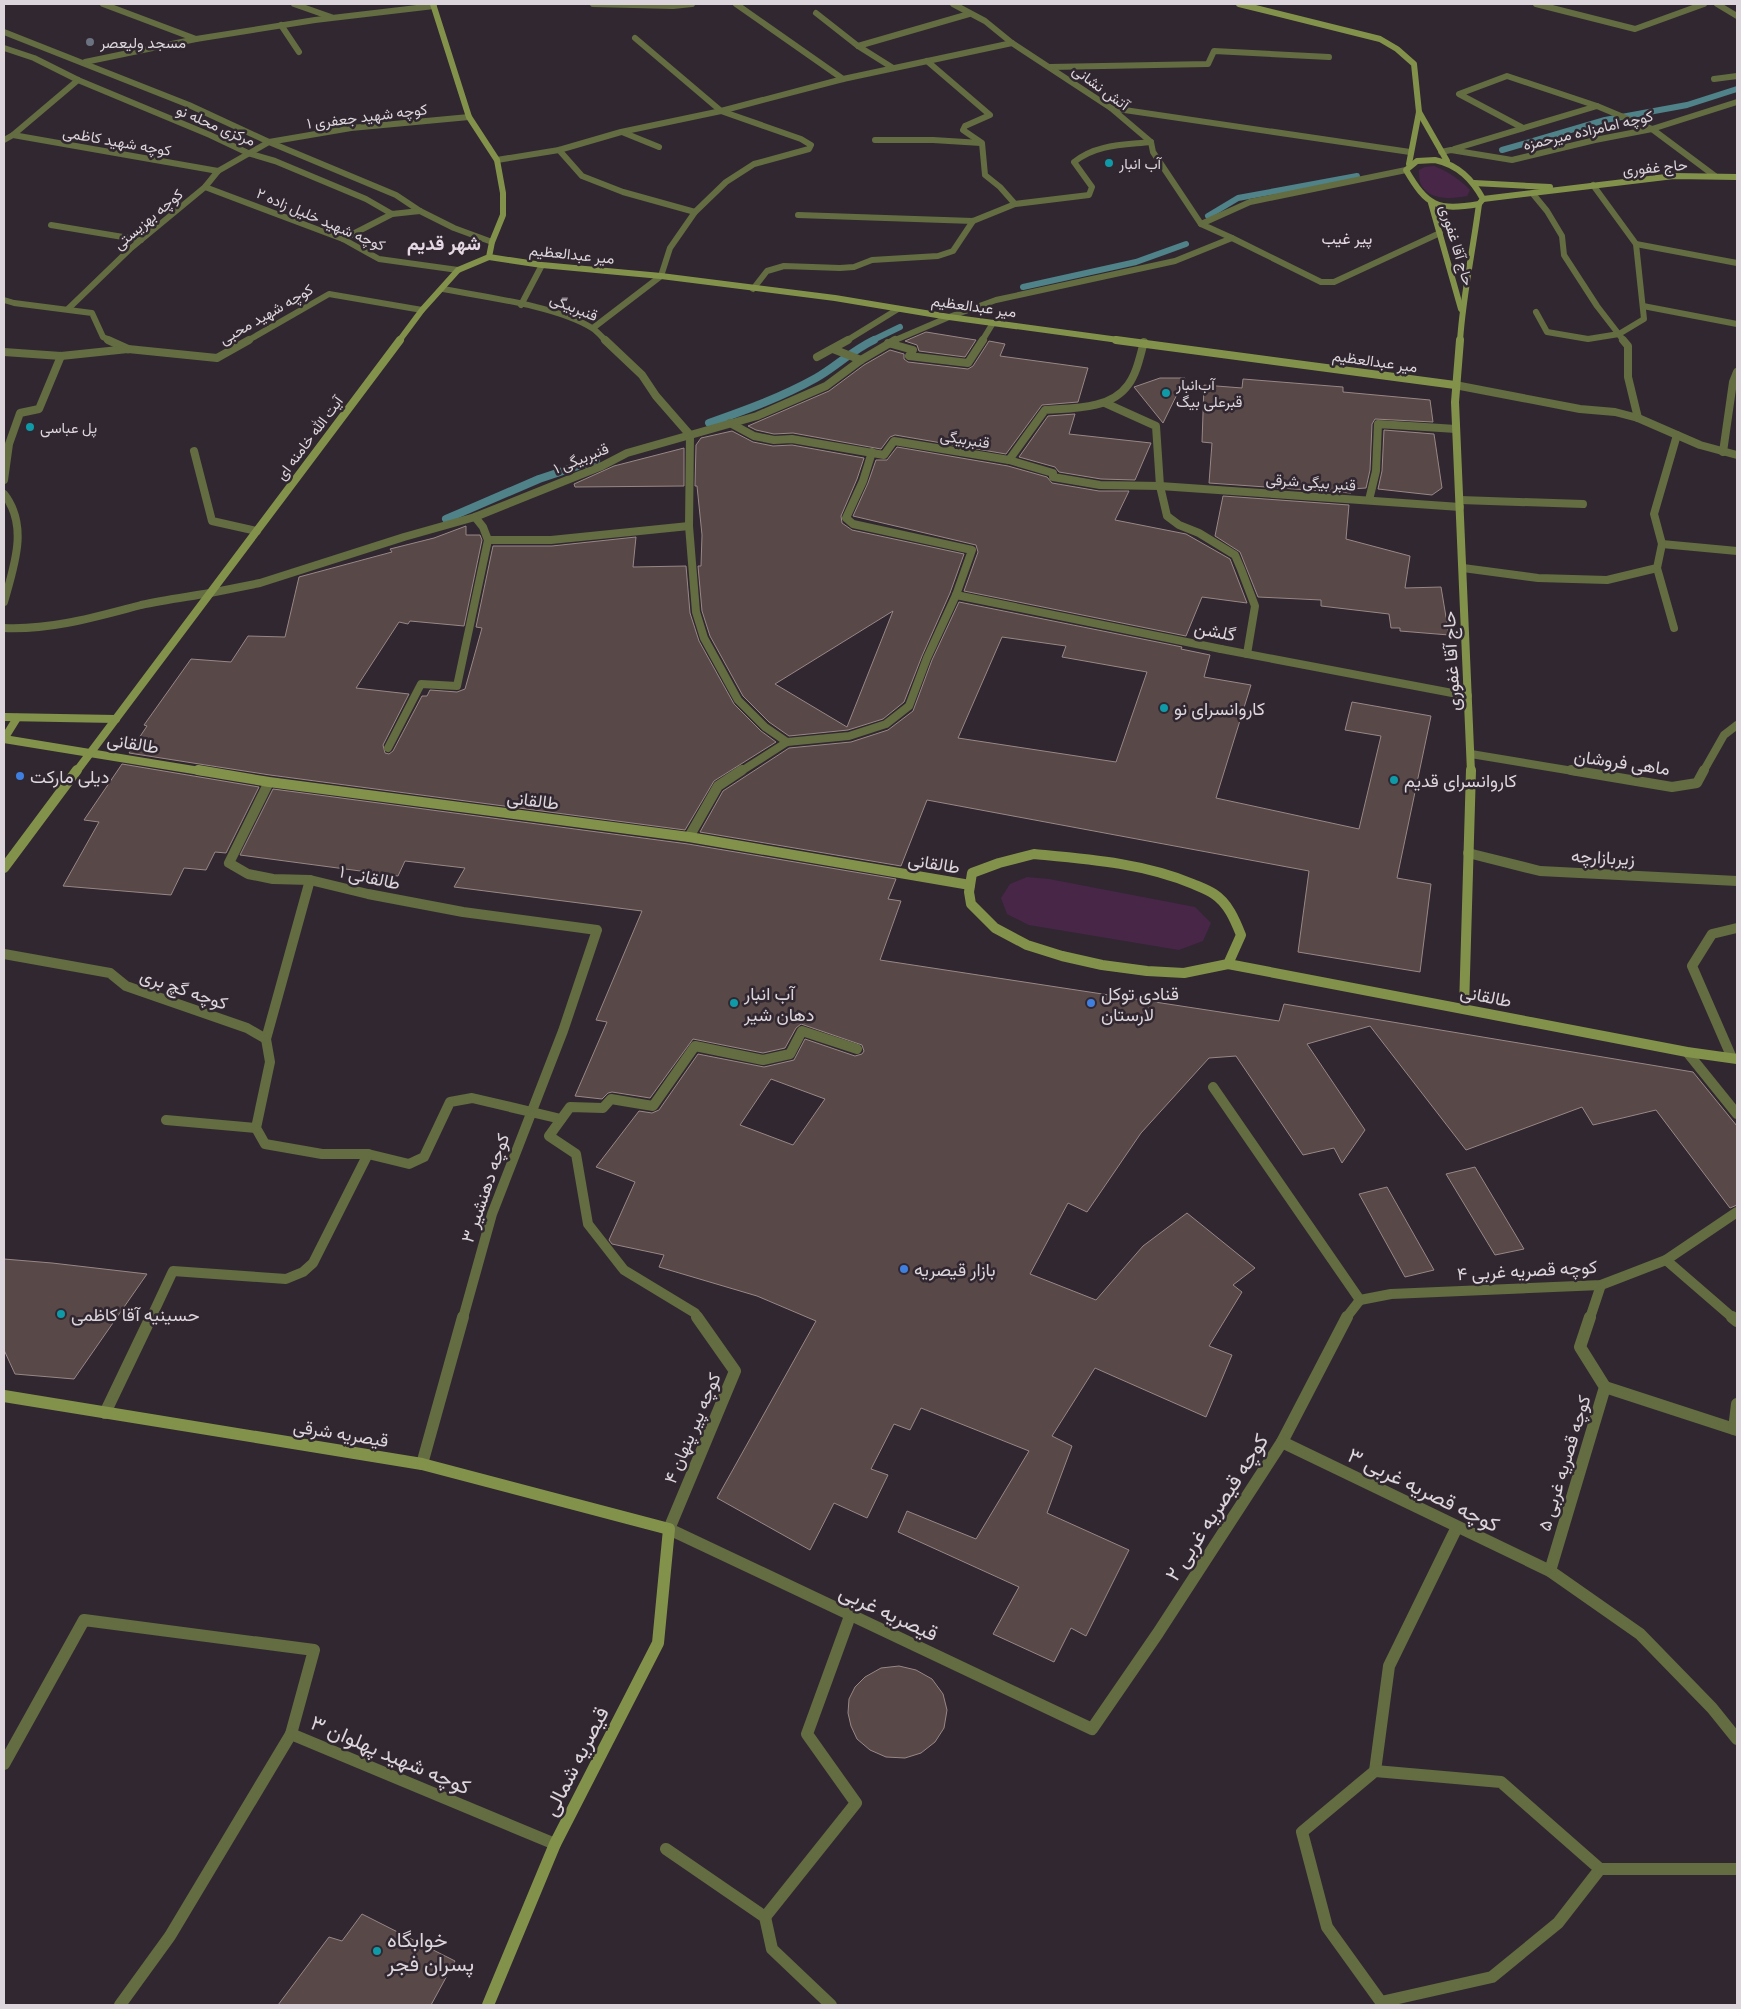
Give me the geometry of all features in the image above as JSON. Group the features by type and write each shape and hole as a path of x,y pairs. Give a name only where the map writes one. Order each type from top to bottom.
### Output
{"main road":[{"path":"1239,4 1380,40 1397,49 1414,64 1419,112 1408,167"},
{"path":"434,5 469,116 496,160 503,193 503,215 492,242 489,257"},
{"path":"1419,112 1447,161 1474,183 1481,201"},
{"path":"1408,167 1419,160 1447,161"},
{"name":"حاج آقا غفوری","path":"1408,167 1418,191 1431,203 1462,312"},
{"name":"حاج غفوری","path":"1431,203 1450,207 1592,185 1674,176 1737,176"},
{"name":"حاج غفوری","path":"1474,183 1576,188"},
{"name":"حاج آقا غفوری","path":"1464,1008 1471,754 1456,429 1456,385 1462,312 1481,201"},
{"name":"میر عبدالعظیم","path":"489,257 542,265 660,276 835,298 949,318 1144,342 1456,385"},
{"name":"آیت الله خامنه ای","path":"4,868 422,310 443,289 458,270 489,257"},
{"path":"4,717 116,719"},
{"path":"4,739 17,718"},
{"name":"طالقانی","path":"4,739 269,782 689,837 970,885"},
{"path":"1034,854 1081,858 1132,866 1180,879 1215,894 1232,913 1241,935 1228,964 1184,973 1147,971 1102,965 1027,945 995,928 970,904 972,873 999,863 1034,854"},
{"name":"طالقانی","path":"1228,964 1687,1052 1734,1058"},
{"name":"قیصریه شرقی","path":"4,1396 422,1464 669,1530"},
{"name":"قیصریه شمالی","path":"488,2005 554,1844 658,1643 669,1530"}],"street":[{"path":"103,4 196,39"},
{"path":"294,4 332,17"},
{"path":"593,4 673,6 692,4"},
{"path":"736,4 843,79"},
{"name":"آتش نشانی","path":"953,4 969,14 985,20 1012,43 1050,66 1111,108 1151,142 1153,152 1201,224"},
{"path":"1536,4 1635,29 1704,4"},
{"path":"1717,4 1737,16"},
{"path":"84,62 196,39 281,25 434,5"},
{"path":"816,12 858,46 893,68"},
{"path":"858,46 969,14"},
{"path":"281,25 299,52"},
{"path":"4,32 189,105 270,142"},
{"path":"594,328 660,276 670,248 696,212 726,182 754,164 809,149 811,145 801,139 721,111 635,38"},
{"path":"496,160 559,150 621,132 721,111 843,79 1012,43"},
{"name":"مرکزی محله نو","path":"4,48 34,58 78,80 210,135 248,154 275,161 366,199 392,214"},
{"path":"1050,66 1208,64 1214,51 1329,57"},
{"path":"927,61 990,115 964,126 963,130 982,143"},
{"path":"1523,128 1459,94 1507,76 1597,106 1652,129 1716,176"},
{"path":"1714,79 1737,76"},
{"path":"4,140 13,136 78,80"},
{"name":"کوچه امامزاده میرحمزه","path":"1442,152 1451,150 1512,160 1595,140 1652,129 1737,102"},
{"path":"1451,150 1597,106"},
{"path":"1111,108 1162,113 1265,129 1333,143 1410,152"},
{"name":"کوچه شهید جعفری ۱","path":"248,154 270,142 351,128 469,116"},
{"path":"621,132 659,147"},
{"name":"کوچه شهید کاظمی","path":"13,136 218,171"},
{"path":"875,140 933,140 982,143"},
{"name":"مرکزی محله نو","path":"270,142 396,195 420,211 454,228 492,242"},
{"path":"798,216 973,221 1015,204 1074,198 1089,194 1092,187 1074,162 1081,155 1098,149 1151,142"},
{"path":"982,143 984,175 1000,187 1015,204"},
{"path":"559,150 582,176 623,192 696,212"},
{"name":"کوچه بهزیستی","path":"68,309 141,240 206,187 218,171 248,154"},
{"path":"1201,224 1250,202 1408,167"},
{"path":"1536,312 1547,332 1588,339 1619,334 1644,318 1636,244 1592,185"},
{"name":"کوچه شهید خلیل زاده ۲","path":"206,187 343,239 378,259 458,270"},
{"path":"1533,194 1547,211 1562,236 1564,255 1597,306 1628,346 1628,377 1638,418"},
{"path":"343,239 392,214 420,211"},
{"path":"753,289 767,271 784,266 854,267 872,260 938,256 953,252 973,221"},
{"path":"1201,224 1321,282 1334,282 1440,233"},
{"path":"51,226 141,240"},
{"name":"قنبربیگی ۱","path":"4,628 20,630 74,622 146,604 260,583 395,540 475,518 551,485 602,466 627,453 764,413 826,386 888,343 915,330 996,300 1175,261 1232,238"},
{"path":"1636,244 1737,264"},
{"name":"قنبربیگی","path":"521,305 542,265"},
{"name":"قنبربیگی","path":"443,289 538,308 571,318 594,328 642,375 656,396 690,435"},
{"name":"کوچه شهید محبی","path":"4,352 61,356 128,349 217,358 329,294 344,295 422,310"},
{"path":"4,300 14,303 92,313 103,338 128,349"},
{"path":"1643,306 1737,324"},
{"path":"817,357 898,309"},
{"path":"888,343 912,350 909,356 968,363 993,323"},
{"name":"قنبربیگی","path":"872,452 884,455 894,441 1010,460 1045,410 1105,403 1126,388 1144,342"},
{"path":"833,349 861,360"},
{"path":"4,480 6,443 20,413 38,409 61,356"},
{"path":"1723,452 1733,382 1737,372"},
{"path":"1456,385 1580,409 1615,412 1638,418 1677,435 1723,452 1737,455"},
{"path":"1105,403 1156,426 1160,486 1167,516 1179,525 1199,533 1235,555 1255,606 1247,654"},
{"path":"689,837 718,786 787,742 849,736 886,724 909,706 927,658 956,595 972,550 853,524 846,518 863,481 872,452 792,438 774,440 754,436 730,424"},
{"path":"1369,500 1376,471 1378,424 1456,429"},
{"path":"690,435 689,526 696,612 704,638 738,700 765,727 787,742"},
{"path":"1674,628 1657,568 1662,544 1654,514 1677,435"},
{"path":"194,451 212,521 257,531"},
{"name":"قنبر بیگی شرقی","path":"1010,460 1053,473 1053,477 1100,485 1160,486 1369,500 1583,504"},
{"path":"4,494 11,501 17,522 19,544 4,602"},
{"path":"388,748 421,684 457,686 488,540 484,527 475,518"},
{"path":"488,540 551,540 689,526"},
{"path":"1662,544 1737,551"},
{"path":"1463,568 1538,578 1606,580 1657,568"},
{"name":"گلشن","path":"956,595 1221,649 1468,696"},
{"name":"ماهی فروشان","path":"1471,754 1672,787 1697,783 1724,735 1737,725"},
{"name":"طالقانی ۱","path":"269,782 229,863 248,874 273,879 310,880 368,894 463,912 597,930"},
{"name":"زیربازارچه","path":"1468,853 1540,871 1737,881"},
{"path":"310,880 266,1039 270,1062 256,1128 264,1144 322,1154 368,1154 409,1164 417,1162 424,1157 450,1102 472,1098 561,1119 570,1106 603,1108 611,1099 653,1106 695,1046 762,1060 790,1054 802,1030 857,1049"},
{"path":"1734,1058 1692,966 1712,934 1737,928"},
{"name":"کوچه دهنشیر ۳","path":"422,1464 492,1214 563,1030 597,930"},
{"name":"کوچه گچ بری","path":"4,954 110,973 126,986 247,1028 266,1039"},
{"path":"1687,1052 1737,1114"},
{"path":"1213,1087 1360,1300"},
{"name":"کوچه پیر پنهان ۴","path":"561,1119 549,1136 576,1154 588,1224 624,1270 696,1313 735,1371 669,1530"},
{"path":"166,1120 256,1128"},
{"path":"105,1413 173,1271 286,1280 303,1272 313,1263 368,1154"},
{"name":"کوچه قصریه غربی ۴","path":"1360,1300 1391,1294 1600,1285 1666,1260 1737,1212"},
{"path":"1666,1260 1737,1321"},
{"name":"کوچه قصریه غربی ۵","path":"1550,1571 1606,1387 1580,1347 1600,1285"},
{"name":"کوچه قیصریه غربی ۲","path":"1092,1729 1158,1633 1282,1442 1344,1320 1360,1300"},
{"path":"1606,1387 1736,1430 1737,1404"},
{"name":"کوچه قصریه غربی ۳","path":"1282,1442 1550,1571 1640,1634 1712,1708 1737,1739"},
{"path":"1456,1527 1389,1666 1375,1771 1302,1832 1327,1927 1381,2004 1492,1977 1558,1922 1600,1869"},
{"name":"قیصریه غربی","path":"669,1530 1092,1729"},
{"path":"765,1918 856,1803 807,1734 850,1616"},
{"path":"4,1764 84,1620 314,1650 291,1734"},
{"name":"کوچه شهید پهلوان ۳","path":"120,2005 170,1936 291,1734 554,1844"},
{"path":"1375,1771 1501,1782 1600,1869 1737,1869"},
{"path":"666,1848 765,1918 772,1949 831,2005"}],"shaded area":[{"path":"1434,166 1449,173 1466,186 1470,190 1467,196 1447,198 1428,193 1420,182 1419,170"},
{"path":"1027,877 1049,879 1195,907 1211,923 1203,941 1179,950 1029,925 1007,914 1001,898 1010,884"}],"building":[{"path":"926,332 976,340 965,357 919,351 917,345 905,341"},
{"path":"989,341 1005,344 1000,356 1088,368 1078,402 1042,405 1006,454 895,435 890,437 881,449 793,433 774,434 748,426 829,391 864,365 890,350 904,354 904,359 908,362 968,369 973,366"},
{"name":"آب‌انبار قبرعلی بیگ","path":"1160,378 1185,378 1163,423 1134,387"},
{"path":"1243,379 1343,387 1343,392 1430,400 1433,422 1375,419 1372,424 1370,470 1366,488 1351,489 1351,493 1209,483 1212,443 1202,442 1204,385 1242,388"},
{"path":"1075,414 1069,434 1151,443 1135,480 1101,479 1059,472 1055,467 1019,457 1048,416"},
{"path":"1384,430 1434,434 1442,488 1432,495 1378,489 1382,471"},
{"path":"732,431 753,442 773,446 792,445 864,458 841,516 842,523 852,530 964,554 950,593 904,702 883,719 848,730 789,736 769,722 743,696 710,636 702,611 698,566 701,566 702,535 697,486 695,486 696,445 701,438","holes":["893,611 847,727 775,684"]},
{"path":"897,447 1008,466 1047,477 1052,483 1099,491 1129,491 1115,520 1186,534 1230,559 1247,603 1202,597 1186,636 964,591 978,552 976,545 853,516 876,460 887,460"},
{"path":"684,448 684,486 575,487 574,484 614,466"},
{"path":"1223,496 1349,505 1346,539 1410,556 1405,588 1441,587 1449,635 1400,631 1400,628 1391,628 1389,614 1321,606 1321,600 1258,597 1240,552 1215,536"},
{"path":"466,526 466,535 480,535 482,540 464,626 410,621 408,624 399,622 356,688 409,694 383,745 385,753 389,754 393,751 422,696 427,696 430,690 457,692 465,689 482,628 476,627 493,546 552,546 636,537 633,567 686,566 690,613 699,641 734,704 761,731 776,742 714,781 685,830 270,775 129,753 147,726 144,725 191,659 231,662 248,636 285,637 299,577 392,552 390,549 434,538"},
{"path":"959,602 1182,647 1181,649 1210,655 1204,677 1251,685 1216,798 1359,829 1381,736 1345,730 1352,702 1431,716 1397,878 1431,884 1420,972 1298,952 1309,871 927,800 901,866 700,832 723,791 789,748 851,742 888,730 913,711 932,660","holes":["1002,637 1066,646 1062,657 1147,672 1116,762 958,738"]},
{"path":"122,764 259,787 226,853 215,852 206,870 184,868 171,895 63,886 99,822 84,820"},
{"path":"273,789 688,844 896,879 888,899 901,901 880,960 1279,1021 1284,1004 1693,1072 1737,1126 1737,1205 1730,1208 1656,1110 1593,1125 1582,1107 1466,1150 1370,1026 1307,1044 1365,1130 1342,1163 1334,1148 1303,1155 1236,1056 1209,1058 1141,1133 1087,1212 1068,1203 1030,1274 1096,1300 1143,1246 1187,1213 1255,1268 1233,1285 1242,1292 1209,1346 1232,1355 1206,1417 1095,1368 1052,1436 1072,1446 1047,1513 1129,1550 1086,1636 1071,1628 1054,1662 993,1634 1019,1587 898,1532 907,1511 976,1539 1029,1451 921,1408 910,1430 894,1424 871,1469 888,1475 867,1518 834,1503 810,1550 717,1498 816,1321 757,1296 659,1267 664,1255 612,1244 609,1240 635,1182 596,1167 639,1111 652,1113 659,1110 698,1054 764,1067 794,1060 805,1039 855,1056 862,1054 864,1051 862,1045 801,1024 796,1028 785,1048 763,1053 693,1039 650,1098 612,1092 602,1099 575,1096 607,1022 596,1020 642,911 454,887 465,868 405,861 398,876 240,855","holes":["771,1079 825,1099 793,1145 740,1125"]},
{"path":"1475,1167 1524,1249 1495,1255 1446,1174"},
{"path":"1387,1187 1434,1270 1405,1277 1359,1194"},
{"name":"حسینیه آقا کاظمی","path":"4,1259 147,1274 74,1379 15,1374 4,1350"},
{"path":"899,1666 916,1670 932,1679 943,1694 947,1710 944,1728 935,1742 921,1753 905,1758 886,1757 870,1750 857,1739 848,1713 849,1699 855,1687 865,1677 881,1668"},
{"name":"خوابگاه پسران فجر","path":"362,1914 455,1961 431,2005 278,2005 329,1937 342,1941"}],"waterway":[{"path":"1502,150 1605,120 1687,105 1737,89"},
{"path":"1208,216 1238,198 1357,176"},
{"path":"1023,287 1136,262 1186,244"},
{"path":"871,341 900,327"},
{"path":"709,423 764,403 803,385 874,340"},
{"path":"446,519 539,479 596,460"}],"place":[{"name":"مسجد ولیعصر","path":"90,42"},
{"name":"آب انبار","path":"1109,163"},
{"name":"آب‌انبار قبرعلی بیگ","path":"1166,393"},
{"name":"پل عباسی","path":"30,427"},
{"name":"کاروانسرای نو","path":"1164,708"},
{"name":"دیلی مارکت","path":"20,776"},
{"name":"کاروانسرای قدیم","path":"1394,780"},
{"name":"آب انبار دهان شیر","path":"734,1003"},
{"name":"قنادی توکل لارستان","path":"1091,1003"},
{"name":"بازار قیصریه","path":"904,1269"},
{"name":"حسینیه آقا کاظمی","path":"61,1314"},
{"name":"خوابگاه پسران فجر","path":"377,1951"}],"district":[{"name":"پیر غیب","path":"1347,238"},
{"name":"شهر قدیم","path":"444,243"}]}
